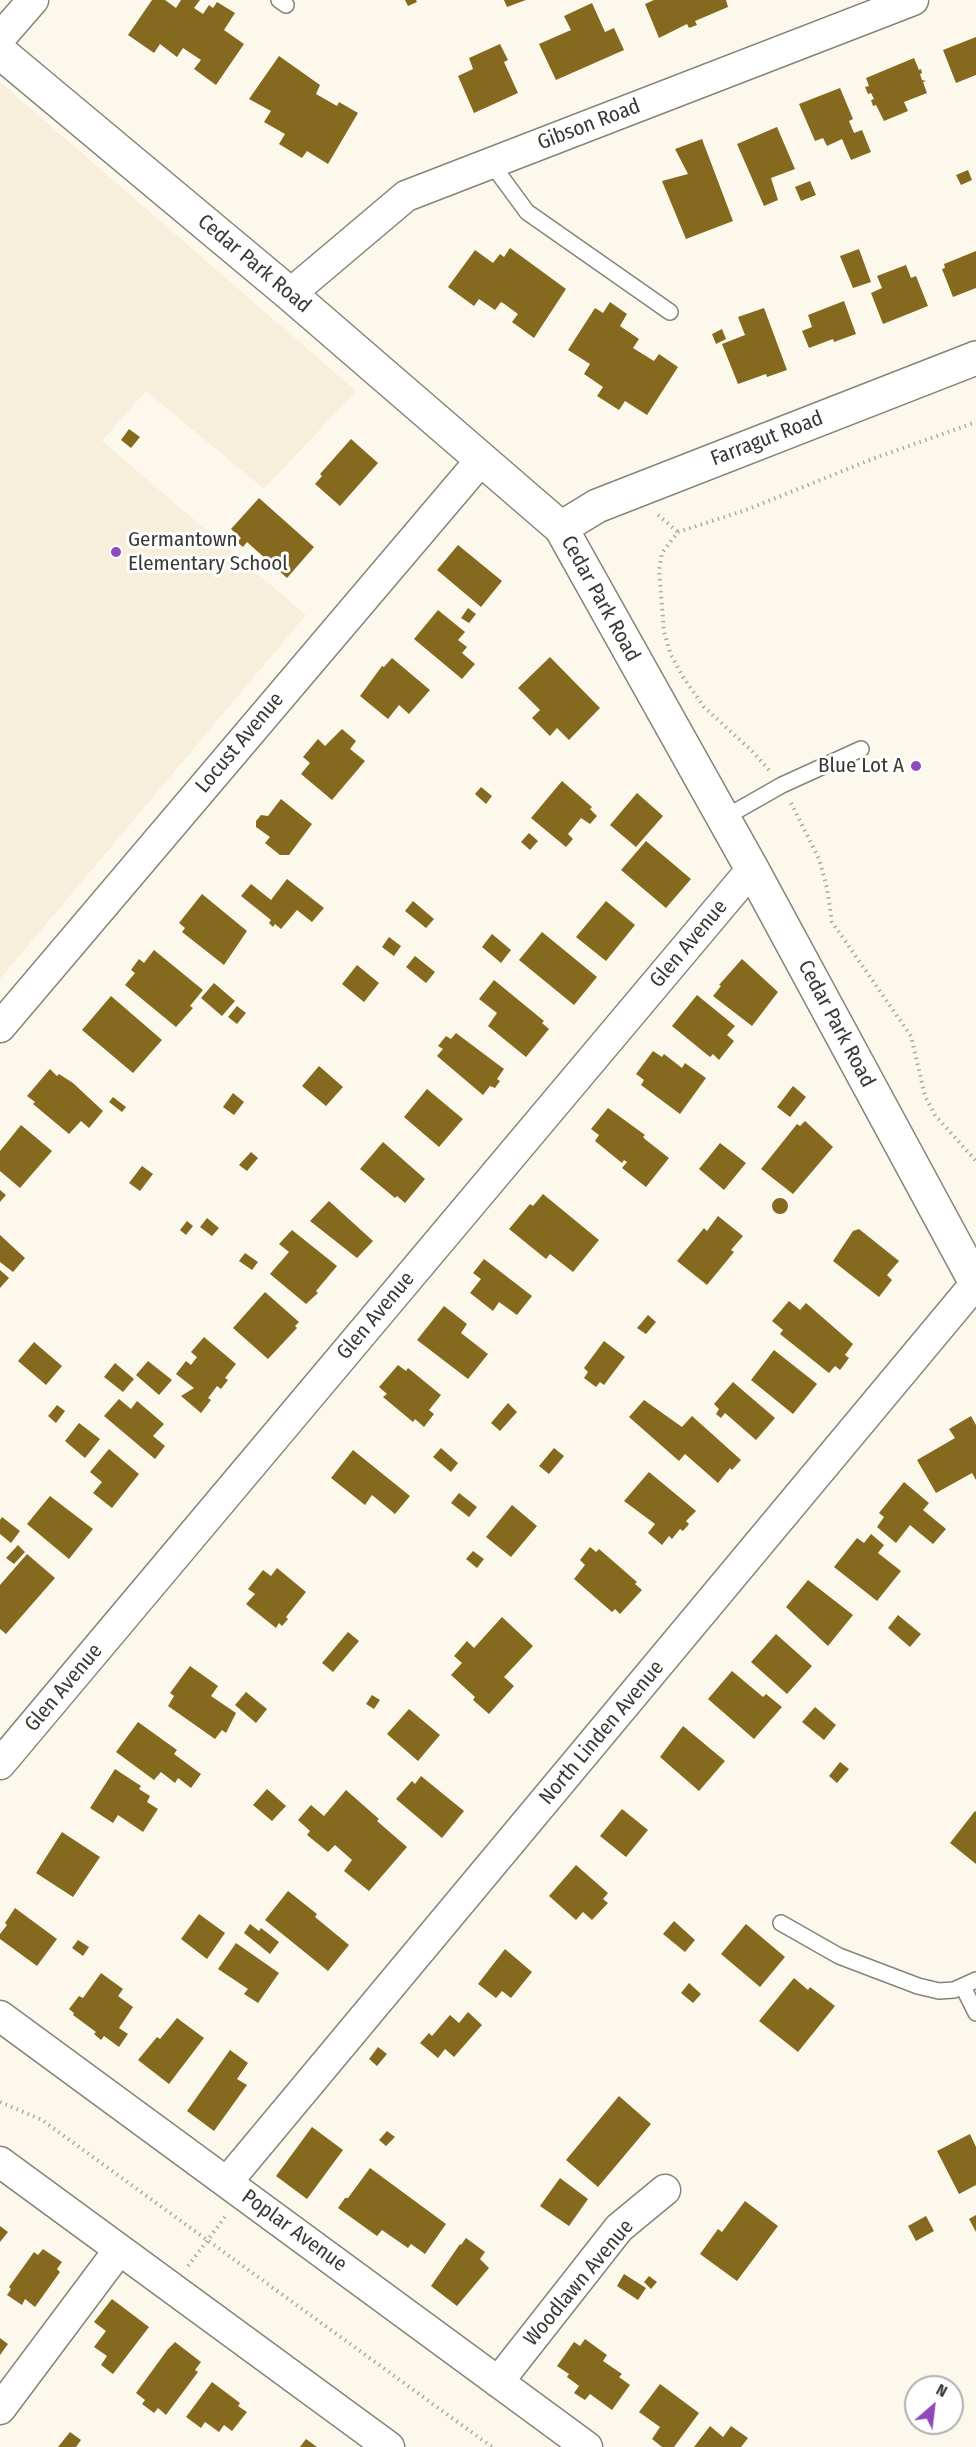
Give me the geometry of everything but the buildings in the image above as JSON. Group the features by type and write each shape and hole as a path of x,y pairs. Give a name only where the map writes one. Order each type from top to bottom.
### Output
{"street":[{"path":"0,38 33,0"},
{"name":"Gibson Road","path":"290,294 406,196 913,0"},
{"name":"Cedar Park Road","path":"0,52 290,294 561,528 753,869 976,1283"},
{"name":"Farragut Road","path":"561,528 597,506 976,358"},
{"name":"Locust Avenue","path":"0,1027 481,460"},
{"name":"Glen Avenue","path":"0,1764 753,869"},
{"name":"North Linden Avenue","path":"235,2188 976,1283"},
{"name":"Poplar Avenue","path":"0,2016 587,2447"},
{"path":"0,2163 389,2447"},
{"name":"Woodlawn Avenue","path":"498,2382 619,2228 665,2190"},
{"path":"0,2409 119,2250"}],"lane":[{"path":"491,163 527,212 670,312"},
{"path":"724,818 783,785 861,749"},
{"path":"781,1923 830,1951 883,1974 939,1991 954,1990 969,1983 976,2013"}],"path":[{"path":"976,422 875,458 746,510 678,532 662,553 659,570 664,632 671,655 683,677 705,707 752,751 783,785 819,859 827,888 832,922 911,1036 925,1096 936,1115 976,1161"},
{"path":"0,2102 42,2120 492,2447"},
{"path":"171,2287 207,2241 235,2188"}],"shaded area":[{"name":"Germantown Elementary School","path":"0,82 356,391 264,489 146,391 102,441 306,615 0,979"}],"place":[{"name":"Germantown Elementary School","path":"116,552"},
{"name":"Blue Lot A","path":"916,766"}]}
